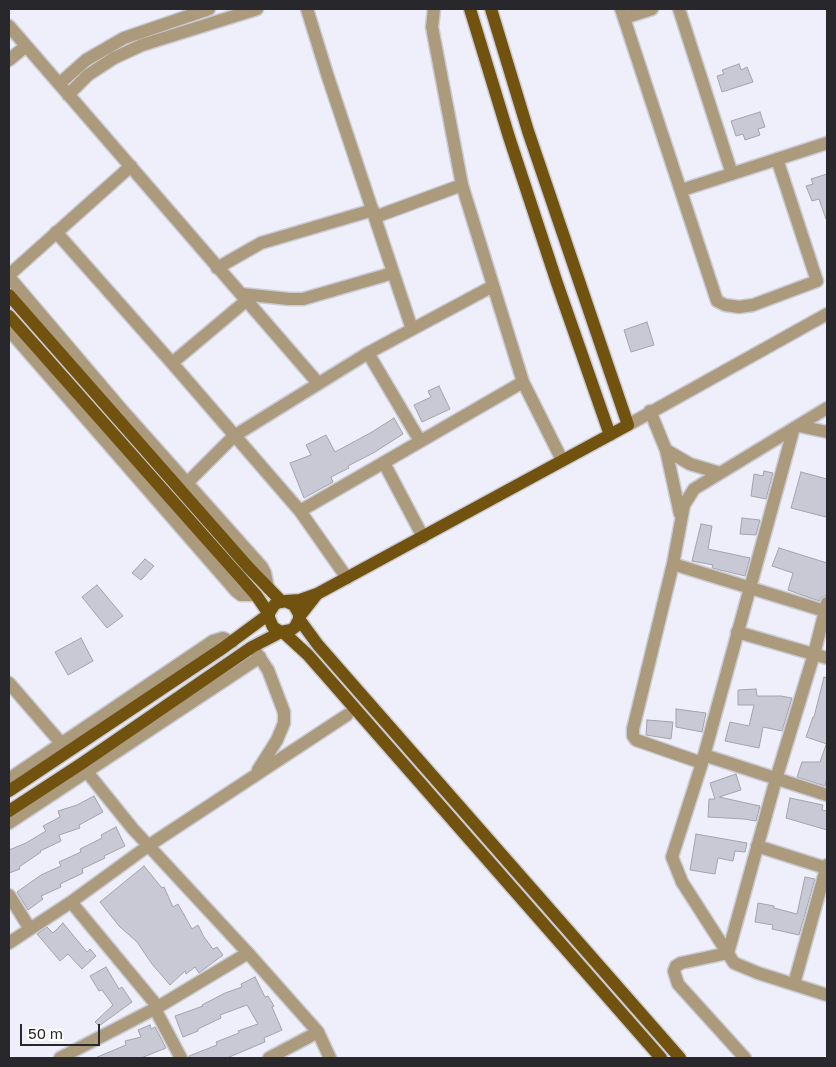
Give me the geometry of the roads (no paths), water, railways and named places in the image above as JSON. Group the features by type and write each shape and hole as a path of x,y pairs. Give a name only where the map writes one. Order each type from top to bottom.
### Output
{"main road":[{"path":"470,9 524,183 610,434"},
{"path":"9,791 232,642 269,614 275,604 300,600 317,594 628,425 528,131 491,9"},
{"path":"9,294 268,588 283,602 297,609 299,618 318,645 680,1058"},
{"path":"9,316 256,595 269,614 270,623 273,627 282,632 308,655 661,1058"},
{"path":"9,811 256,652 282,632 291,630 317,594"}],"street":[{"path":"59,84 86,60 124,38 209,9"},
{"path":"68,95 88,75 114,58 142,45 258,9"},
{"path":"307,9 412,329"},
{"path":"434,9 432,27 462,185 523,382 562,460"},
{"path":"652,9 622,13 682,190 717,301 725,305 734,307 753,305 817,281 777,159"},
{"path":"679,9 732,174"},
{"path":"9,26 318,383"},
{"path":"9,60 26,46"},
{"path":"682,190 827,143"},
{"path":"131,166 9,276 262,568 268,588"},
{"path":"217,268 261,244 374,213 462,185"},
{"path":"56,232 300,511 347,578"},
{"path":"172,363 244,297 303,299 393,273"},
{"path":"187,483 234,436 368,353 493,286"},
{"path":"628,425 650,411 827,314"},
{"path":"9,330 236,591 241,595 256,595"},
{"path":"368,353 420,441"},
{"path":"300,511 523,382"},
{"path":"827,408 694,489 684,505 673,564 632,736 636,740 827,795"},
{"path":"650,411 666,450 681,517"},
{"path":"796,428 827,432"},
{"path":"796,428 737,632 703,759 672,857 682,882 734,963 758,973 827,995"},
{"path":"666,450 690,464 720,474"},
{"path":"384,463 423,537"},
{"path":"673,564 750,588 826,607 728,953"},
{"path":"737,632 827,658"},
{"path":"9,780 61,743 213,642 223,638 232,642"},
{"path":"9,823 87,772 256,652 268,670 281,700 284,722 270,752 251,778"},
{"path":"9,683 61,743"},
{"path":"9,943 71,902 148,846 347,715"},
{"path":"87,772 148,846 248,953 318,1032 330,1058"},
{"path":"757,846 827,866 794,984"},
{"path":"9,895 30,929"},
{"path":"71,902 156,1008 181,1058"},
{"path":"60,1058 156,1008 248,953"},
{"path":"728,953 681,963 676,966 674,971 678,984 745,1058"},
{"path":"269,1058 318,1032"}]}
